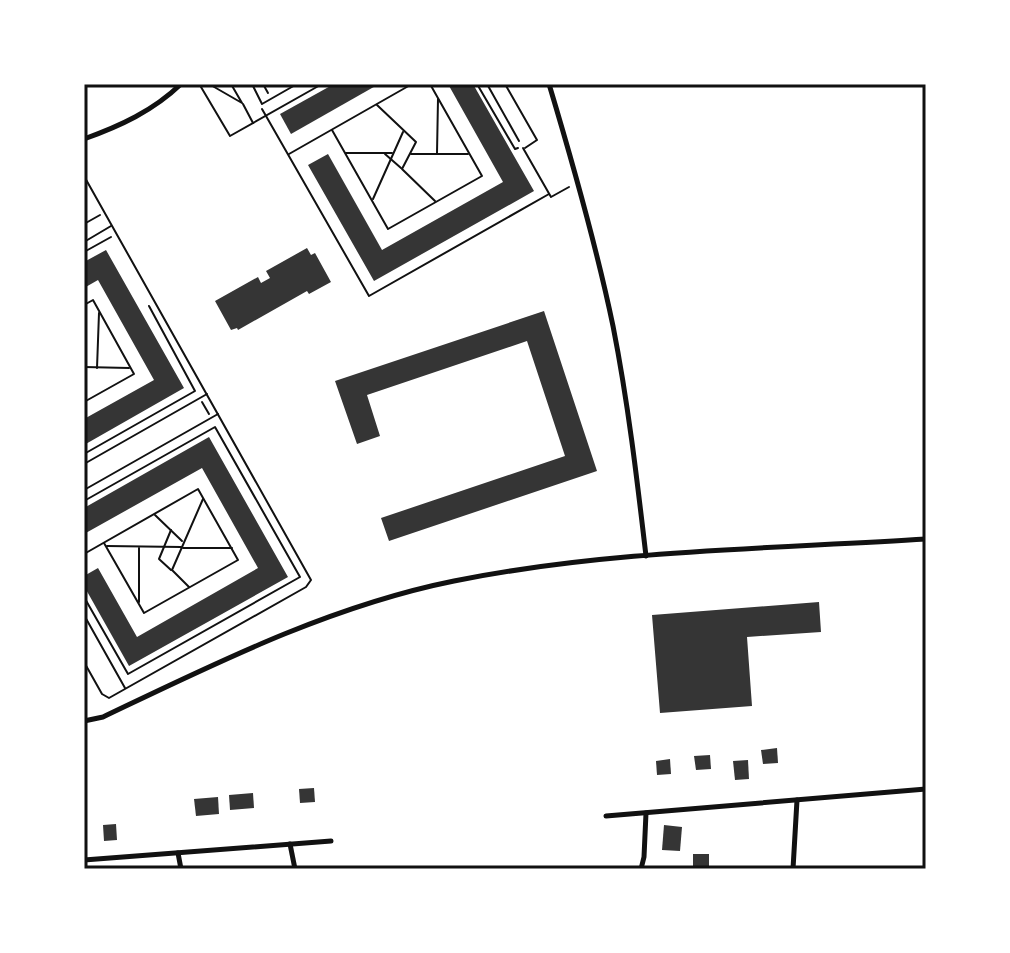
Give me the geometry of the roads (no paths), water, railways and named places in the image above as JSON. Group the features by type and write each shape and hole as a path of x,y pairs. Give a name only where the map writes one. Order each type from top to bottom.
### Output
{"street":[{"path":"84,139 130,121 181,84"},
{"path":"549,84 579,182 615,340 633,440 646,556"},
{"path":"84,721 103,717 255,645 356,607 452,581 541,567 646,556 926,539"},
{"path":"606,816 926,789"},
{"path":"793,869 797,800"},
{"path":"641,869 646,813"},
{"path":"84,860 331,841"},
{"path":"290,844 295,869"},
{"path":"178,853 181,869"}],"lane":[{"path":"252,84 262,104 297,84"},
{"path":"487,84 519,141"},
{"path":"84,176 309,575 310,584 109,698 105,698 84,662"},
{"path":"84,242 112,226"},
{"path":"84,464 207,394"},
{"path":"84,490 218,414"},
{"path":"84,615 126,689"}]}
